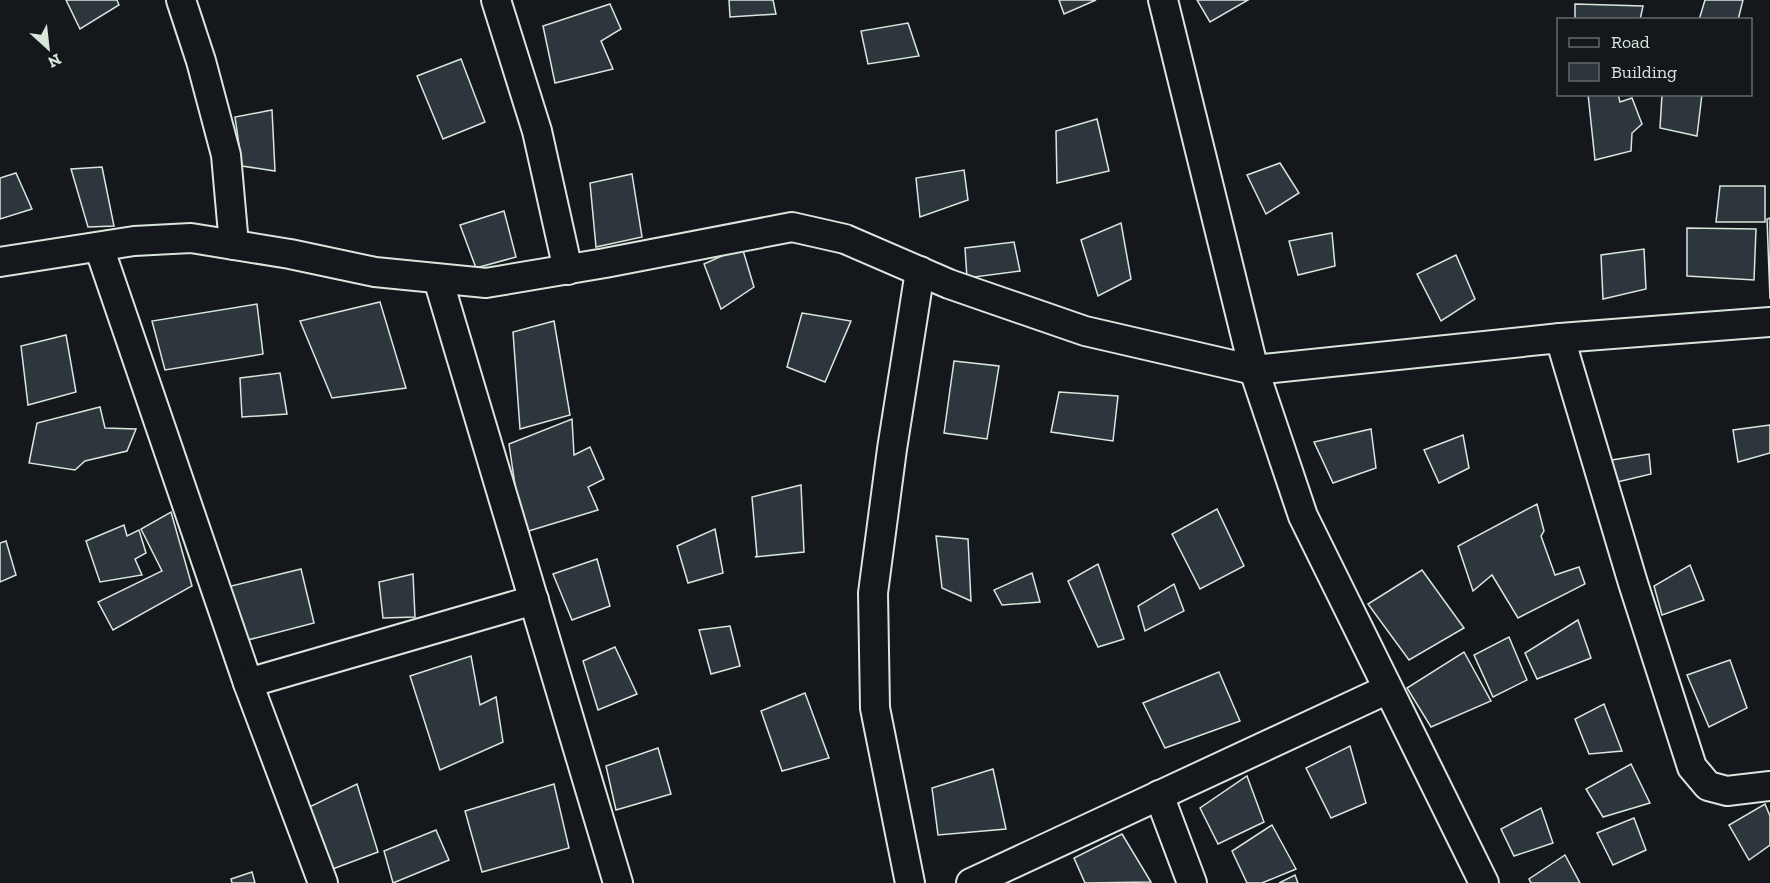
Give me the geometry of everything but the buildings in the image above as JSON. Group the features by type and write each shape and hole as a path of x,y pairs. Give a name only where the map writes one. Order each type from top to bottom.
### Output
{"street":[{"path":"182,0 226,155 234,245"},
{"path":"496,0 537,131 568,270"},
{"path":"1163,0 1254,370 1303,516 1484,883"},
{"path":"0,262 134,241 190,238 290,254 375,272 486,283 568,270 792,227 845,239 949,284 1085,331 1254,370 1560,338 1770,322"},
{"path":"99,247 248,683 323,883"},
{"path":"910,883 875,708 873,593 892,449 920,271"},
{"path":"438,279 618,883"},
{"path":"1560,338 1692,767 1708,786 1727,791 1770,786"},
{"path":"248,683 534,600"},
{"path":"972,883 1388,688"},
{"path":"1160,795 1192,883"}]}
